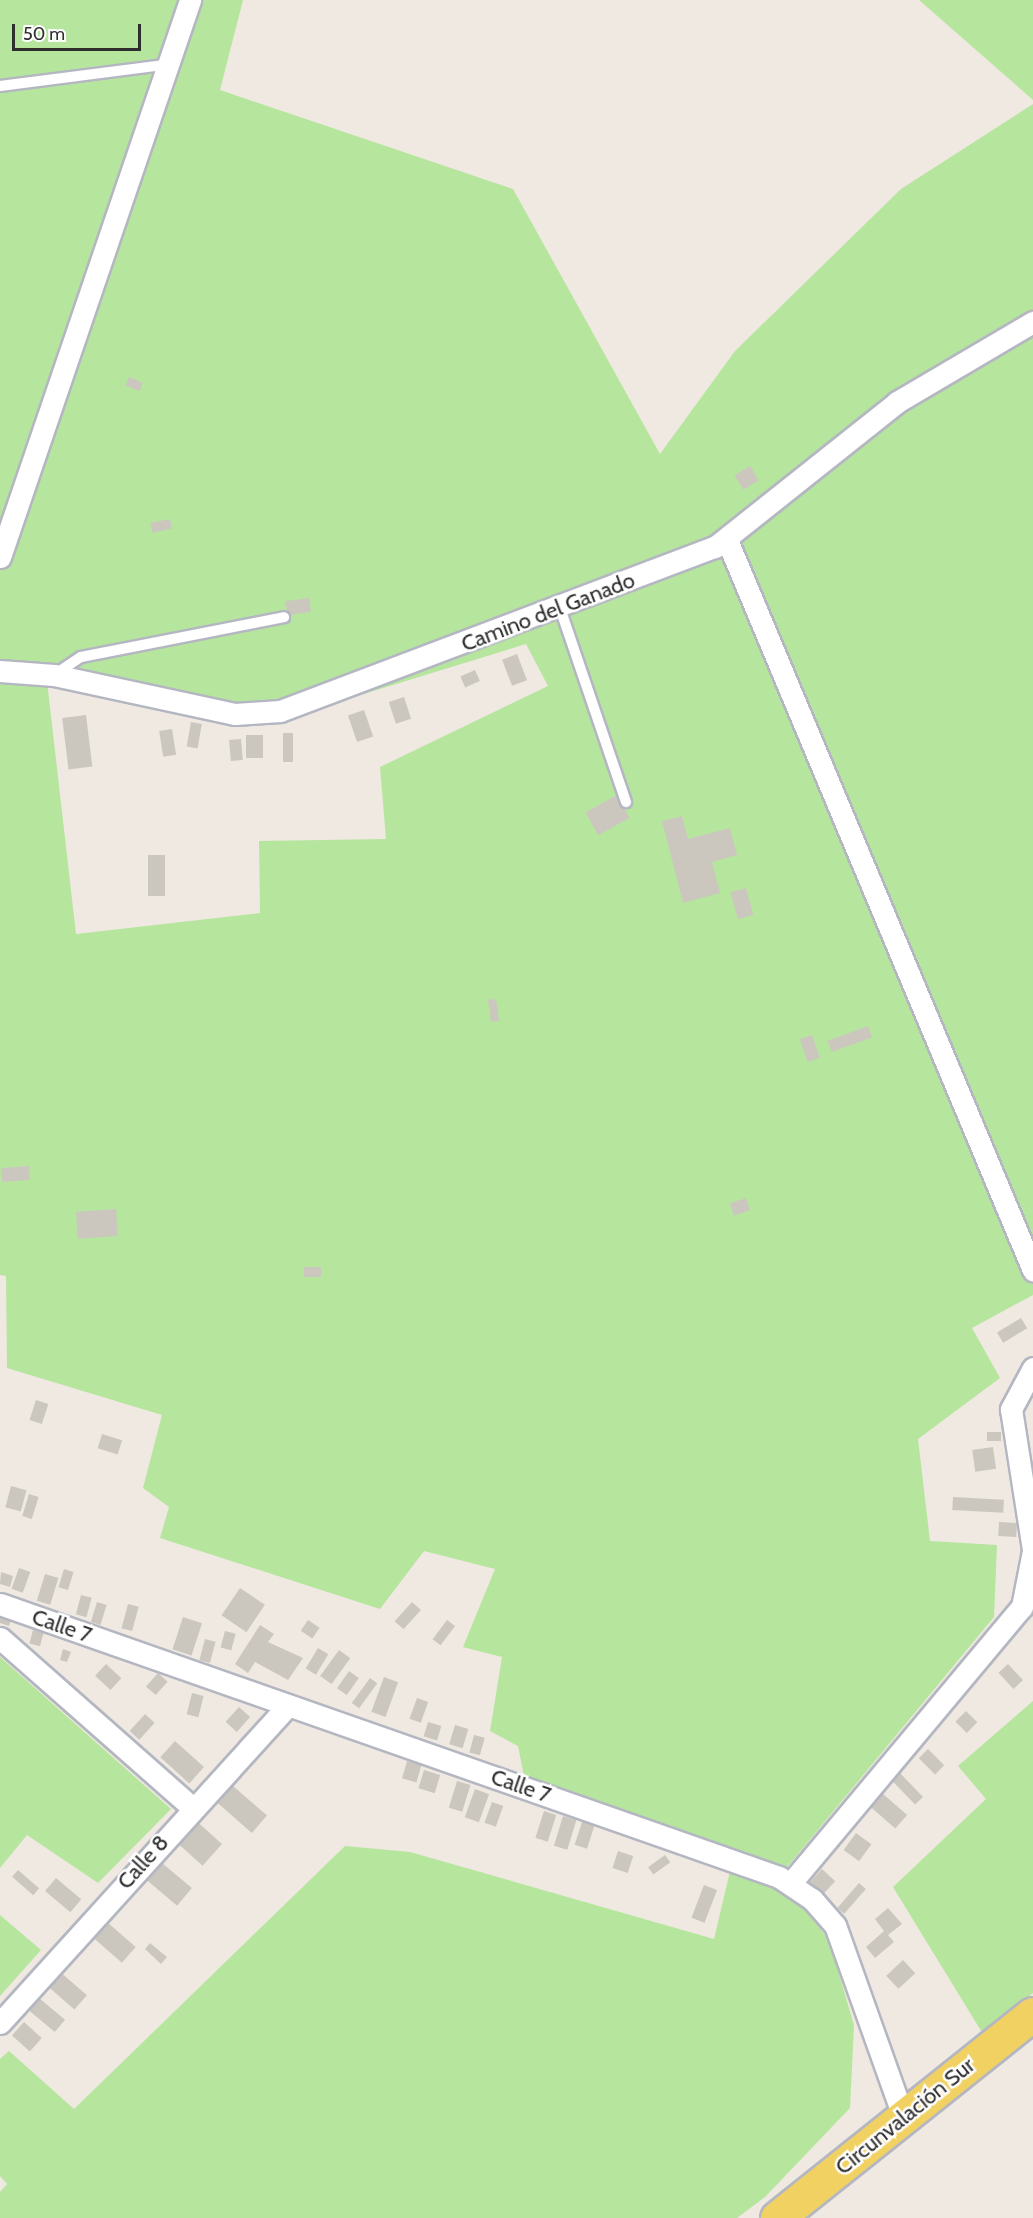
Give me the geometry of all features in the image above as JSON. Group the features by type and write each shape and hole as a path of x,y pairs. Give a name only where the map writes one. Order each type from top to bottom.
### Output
{"main road":[{"name":"Circunvalación Sur","path":"777,2218 1033,2014"}],"street":[{"path":"0,557 165,65 190,0"},
{"name":"Camino del Ganado","path":"0,671 54,675 235,714 280,711 560,608 727,540 897,402 1033,322"},
{"path":"727,540 1033,1270"},
{"path":"790,1884 1022,1607 1033,1550 1011,1409 1033,1368"},
{"name":"Calle 7","path":"0,1604 790,1884 812,1899 846,1946 903,2116"},
{"path":"0,1638 192,1807"},
{"name":"Calle 8","path":"0,2023 192,1807 288,1705"}],"lane":[{"path":"0,86 165,65"},
{"path":"560,608 627,802"},
{"path":"54,675 81,657 284,617"}],"green space":[{"path":"0,0 243,0 220,90 513,189 660,454 735,351 901,189 1033,104 1033,1295 972,1328 1000,1378 918,1439 930,1541 997,1545 994,1617 779,1877 829,1940 854,2025 850,2108 765,2197 737,2218 0,2218 0,2192 7,2184 0,2176 0,2059 9,2051 74,2109 345,1846 410,1852 714,1939 731,1867 524,1776 518,1746 490,1731 502,1657 463,1647 495,1569 424,1551 380,1609 160,1538 169,1507 143,1488 162,1415 7,1368 6,1276 0,1275","holes":["526,644 548,686 380,767 386,839 259,841 260,913 76,934 47,681 266,724"]},
{"path":"919,0 1033,0 1033,100"},
{"path":"0,1657 171,1809 98,1883 27,1835 0,1868"},
{"path":"1033,1701 1033,1993 983,2034 893,1887 986,1799 958,1766"},
{"path":"0,1915 41,1950 0,1996"}],"building":[{"path":"129,377 143,383 139,391 125,385"},
{"path":"750,466 759,481 743,490 735,475"},
{"path":"170,519 172,529 152,533 150,523"},
{"path":"309,598 311,612 287,615 285,601"},
{"path":"517,654 527,680 512,686 502,660"},
{"path":"475,670 480,681 465,687 460,677"},
{"path":"404,697 411,719 396,724 389,702"},
{"path":"364,710 373,736 357,742 348,716"},
{"path":"86,715 92,767 69,770 62,718"},
{"path":"191,722 202,724 197,749 187,747"},
{"path":"172,729 176,755 163,757 159,731"},
{"path":"283,733 293,733 293,762 283,762"},
{"path":"246,735 263,735 263,758 246,758"},
{"path":"241,739 243,760 231,761 229,740"},
{"path":"617,795 630,818 598,835 586,812"},
{"path":"682,816 688,839 730,828 737,855 712,862 720,893 683,903 662,821"},
{"path":"148,855 165,855 165,896 148,896"},
{"path":"746,888 753,915 738,919 731,892"},
{"path":"496,999 499,1021 491,1022 488,1000"},
{"path":"868,1026 872,1037 832,1052 828,1041"},
{"path":"812,1035 820,1058 808,1062 800,1039"},
{"path":"29,1166 30,1180 2,1182 1,1168"},
{"path":"746,1198 750,1210 734,1216 730,1203"},
{"path":"116,1209 118,1236 78,1239 76,1212"},
{"path":"304,1267 321,1267 321,1277 304,1277"},
{"path":"1021,1318 1027,1328 1003,1343 997,1332"},
{"path":"36,1400 48,1404 42,1424 30,1420"},
{"path":"987,1432 1001,1432 1001,1441 987,1441"},
{"path":"102,1434 122,1440 118,1454 98,1448"},
{"path":"993,1447 996,1469 975,1472 972,1450"},
{"path":"11,1486 26,1490 21,1511 5,1507"},
{"path":"29,1494 39,1497 32,1519 22,1516"},
{"path":"953,1497 1004,1500 1003,1513 952,1510"},
{"path":"999,1522 1017,1523 1016,1537 998,1536"},
{"path":"19,1568 30,1572 23,1593 11,1589"},
{"path":"64,1569 74,1572 68,1590 58,1587"},
{"path":"1,1572 13,1576 10,1587 0,1584"},
{"path":"45,1574 58,1578 50,1605 37,1601"},
{"path":"240,1588 265,1605 246,1632 222,1615"},
{"path":"81,1595 92,1598 86,1617 76,1614"},
{"path":"97,1602 107,1605 100,1625 91,1622"},
{"path":"412,1602 421,1610 404,1629 395,1621"},
{"path":"128,1604 139,1607 132,1631 122,1628"},
{"path":"0,1613 12,1617 9,1626 0,1623"},
{"path":"183,1617 202,1623 192,1656 172,1649"},
{"path":"308,1620 320,1628 312,1639 301,1631"},
{"path":"447,1620 455,1626 441,1645 433,1639"},
{"path":"260,1625 274,1634 268,1642 303,1658 288,1680 255,1662 248,1673 235,1664"},
{"path":"33,1630 44,1633 40,1646 29,1644"},
{"path":"225,1631 236,1634 231,1650 221,1647"},
{"path":"205,1639 216,1642 210,1663 199,1660"},
{"path":"318,1648 328,1654 316,1675 306,1669"},
{"path":"63,1649 71,1652 67,1662 60,1660"},
{"path":"339,1650 350,1658 332,1684 320,1676"},
{"path":"106,1664 121,1678 110,1690 95,1676"},
{"path":"1008,1664 1023,1680 1013,1689 998,1673"},
{"path":"349,1671 359,1678 347,1695 337,1688"},
{"path":"158,1673 168,1682 156,1695 146,1686"},
{"path":"384,1677 398,1682 385,1717 371,1712"},
{"path":"370,1678 377,1683 359,1708 352,1703"},
{"path":"192,1693 204,1696 198,1717 187,1714"},
{"path":"417,1698 428,1702 421,1723 409,1719"},
{"path":"239,1707 250,1717 237,1732 226,1722"},
{"path":"966,1711 977,1722 967,1733 955,1722"},
{"path":"145,1714 155,1723 139,1740 130,1731"},
{"path":"428,1722 441,1726 437,1740 424,1736"},
{"path":"455,1725 468,1729 463,1748 449,1744"},
{"path":"474,1735 485,1738 480,1755 469,1752"},
{"path":"175,1741 204,1767 189,1783 160,1757"},
{"path":"928,1749 944,1765 935,1774 919,1758"},
{"path":"407,1761 421,1765 416,1782 402,1778"},
{"path":"424,1770 440,1775 435,1793 418,1788"},
{"path":"898,1771 923,1797 915,1805 890,1779"},
{"path":"457,1781 470,1785 462,1812 449,1808"},
{"path":"233,1786 267,1816 252,1833 218,1803"},
{"path":"475,1789 489,1794 479,1822 465,1817"},
{"path":"883,1794 907,1815 895,1829 871,1808"},
{"path":"492,1802 503,1806 496,1827 484,1823"},
{"path":"544,1811 556,1815 548,1842 535,1838"},
{"path":"563,1816 576,1820 567,1850 554,1846"},
{"path":"193,1818 222,1844 203,1866 174,1840"},
{"path":"583,1819 595,1823 587,1849 575,1845"},
{"path":"856,1833 871,1844 859,1861 844,1850"},
{"path":"618,1851 633,1856 628,1873 612,1868"},
{"path":"665,1855 670,1862 653,1875 648,1867"},
{"path":"162,1863 192,1888 177,1906 147,1881"},
{"path":"822,1869 835,1881 823,1894 810,1882"},
{"path":"18,1870 39,1888 33,1895 12,1877"},
{"path":"56,1878 81,1899 70,1912 45,1891"},
{"path":"859,1883 866,1889 844,1914 837,1908"},
{"path":"704,1885 717,1890 705,1923 691,1918"},
{"path":"888,1908 902,1924 888,1935 894,1942 875,1958 866,1947 884,1931 875,1919"},
{"path":"107,1922 136,1947 122,1963 93,1938"},
{"path":"150,1943 167,1957 161,1964 145,1949"},
{"path":"903,1960 915,1973 898,1989 886,1976"},
{"path":"59,1971 87,1995 74,2010 47,1985"},
{"path":"39,1998 65,2020 55,2032 29,2010"},
{"path":"24,2022 42,2038 30,2051 12,2035"}]}
